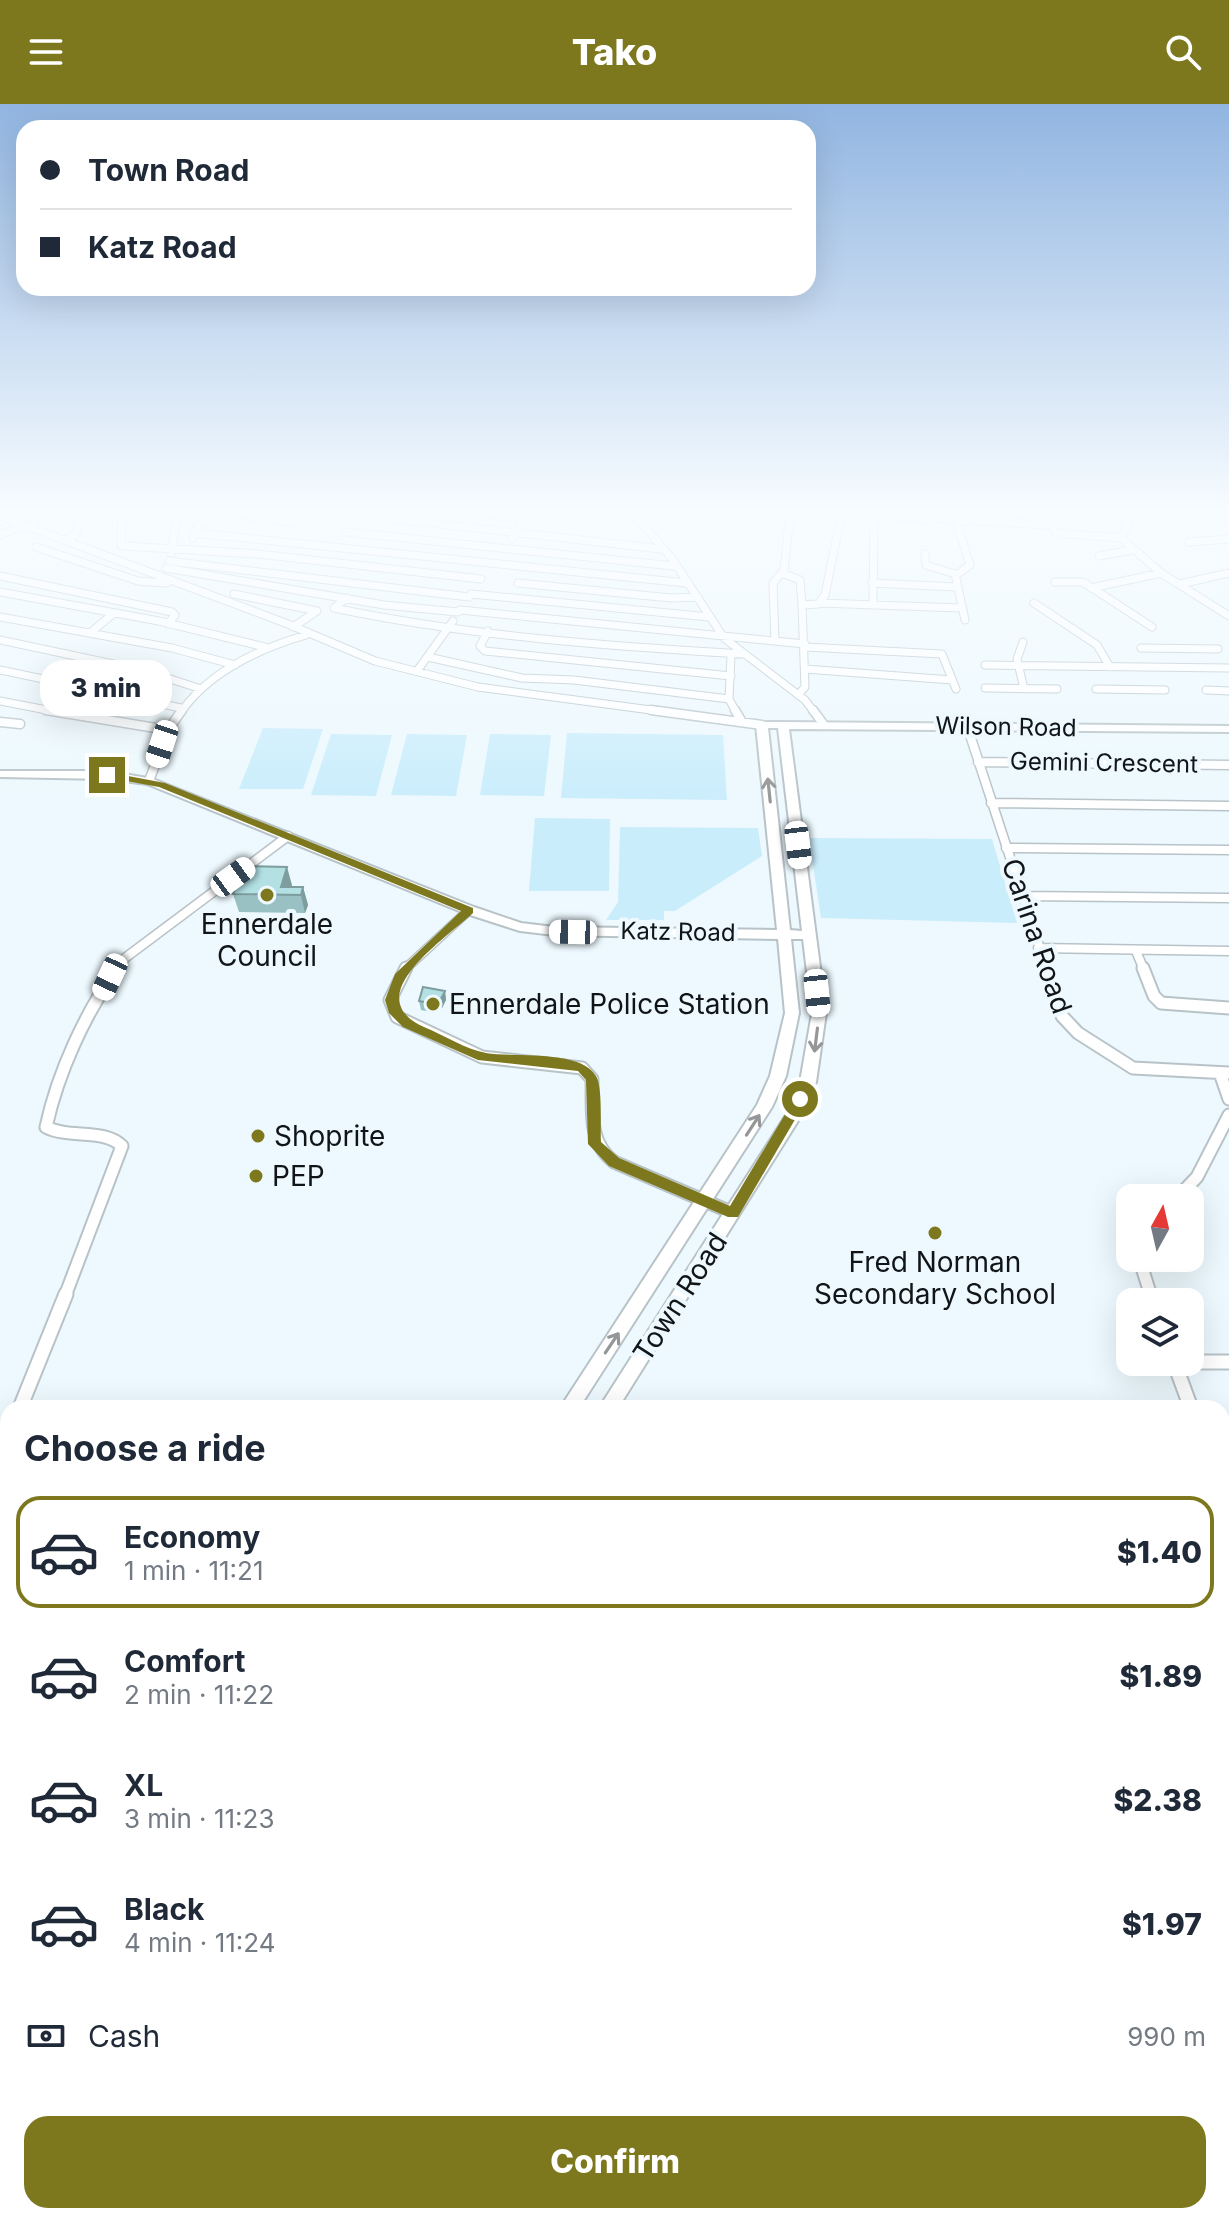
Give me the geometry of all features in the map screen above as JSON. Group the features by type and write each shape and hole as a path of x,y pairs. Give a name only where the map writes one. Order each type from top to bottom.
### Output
{"street":[{"path":"76,606 265,647"},
{"path":"143,606 172,612 175,615 168,624"},
{"path":"236,606 375,661 478,687 762,725 783,725"},
{"path":"292,606 317,611 293,627"},
{"path":"336,606 336,611 488,631 731,656 743,654"},
{"path":"415,606 805,646 942,654 956,689"},
{"path":"417,671 462,606"},
{"path":"589,606 709,617"},
{"path":"703,606 724,638 798,695 819,714 824,725"},
{"path":"774,606 775,641"},
{"path":"798,695 805,687 802,606"},
{"path":"900,606 961,608 965,620"},
{"path":"1042,606 1097,645 1110,667"},
{"path":"1119,606 1152,627"},
{"path":"90,633 114,613"},
{"path":"0,617 218,658 235,665"},
{"path":"488,631 480,646 485,651 731,676"},
{"path":"149,781 168,730 198,688 265,647 306,635"},
{"path":"0,640 146,671 198,688"},
{"path":"1023,642 1018,649 1017,666 1024,689"},
{"path":"1141,648 1218,649"},
{"path":"1187,649 1199,668"},
{"path":"731,656 729,699 742,722"},
{"path":"428,657 522,678 574,680 729,699"},
{"path":"985,665 1228,670"},
{"path":"1121,667 1131,690"},
{"path":"805,669 952,680"},
{"path":"0,670 181,708"},
{"path":"985,688 1057,689"},
{"path":"1096,689 1165,690"},
{"path":"1206,690 1229,691"},
{"path":"0,701 101,721 168,730"},
{"path":"0,722 20,724"},
{"name":"Town Road","path":"574,1400 764,1107 778,1076 792,1013 762,725"},
{"name":"Wilson Road","path":"783,725 1229,729"},
{"name":"Town Road","path":"613,1400 793,1117 808,1082 819,1013 783,725"},
{"name":"Carina Road","path":"967,726 1057,1006 1078,1033 1133,1068 1224,1073"},
{"name":"Gemini Crescent","path":"978,762 1229,765"},
{"name":"Katz Road","path":"0,774 107,775 149,781 512,925 554,931 809,935"},
{"name":"Gemini Crescent","path":"991,803 1229,806"},
{"path":"23,1400 121,1155 122,1146 114,1138 58,1133 46,1127 68,1065 110,977 125,958 288,836"},
{"path":"1006,848 1229,850"},
{"path":"1021,896 1229,898"},
{"path":"469,910 399,977 390,1000 397,1017 482,1057 568,1063 582,1068 592,1079 593,1137 599,1151 614,1162 733,1213"},
{"path":"745,933 769,925 782,911"},
{"path":"745,933 772,944 787,957"},
{"path":"1038,948 1229,951"},
{"path":"1136,951 1154,996 1161,1003 1229,1008"},
{"path":"1224,1073 1229,1099"},
{"path":"1190,1184 1225,1136 1229,1115"},
{"path":"1204,1362 1229,1362"},
{"path":"1179,1376 1188,1400"}],"shaded area":[{"path":"263,728 323,729 303,789 239,789"},
{"path":"567,733 723,735 727,800 561,798"},
{"path":"331,734 392,735 376,796 311,795"},
{"path":"407,734 467,735 456,796 391,795"},
{"path":"490,734 551,735 544,796 480,795"},
{"path":"535,818 610,819 609,891 529,891"},
{"path":"620,827 758,828 762,856 675,911 664,911 664,920 606,920 618,902"},
{"path":"809,838 992,839 1017,923 821,918"}],"building":[{"path":"244,866 287,867 281,887 303,887 301,895 233,894"},
{"path":"423,987 445,991 441,999 432,997 430,1003 419,1001"}],"place":[{"name":"Ennerdale Council","path":"267,895"},
{"name":"Ennerdale Police Station","path":"433,1004"},
{"name":"Shoprite","path":"258,1136"},
{"name":"PEP","path":"256,1176"},
{"name":"Fred Norman Secondary School","path":"935,1233"}],"route":[{"path":"107,775 162,785 469,910 399,977 390,1000 397,1017 425,1033 482,1057 568,1063 582,1068 592,1079 595,1144 605,1157 614,1162 733,1213 793,1117 800,1099"}]}
